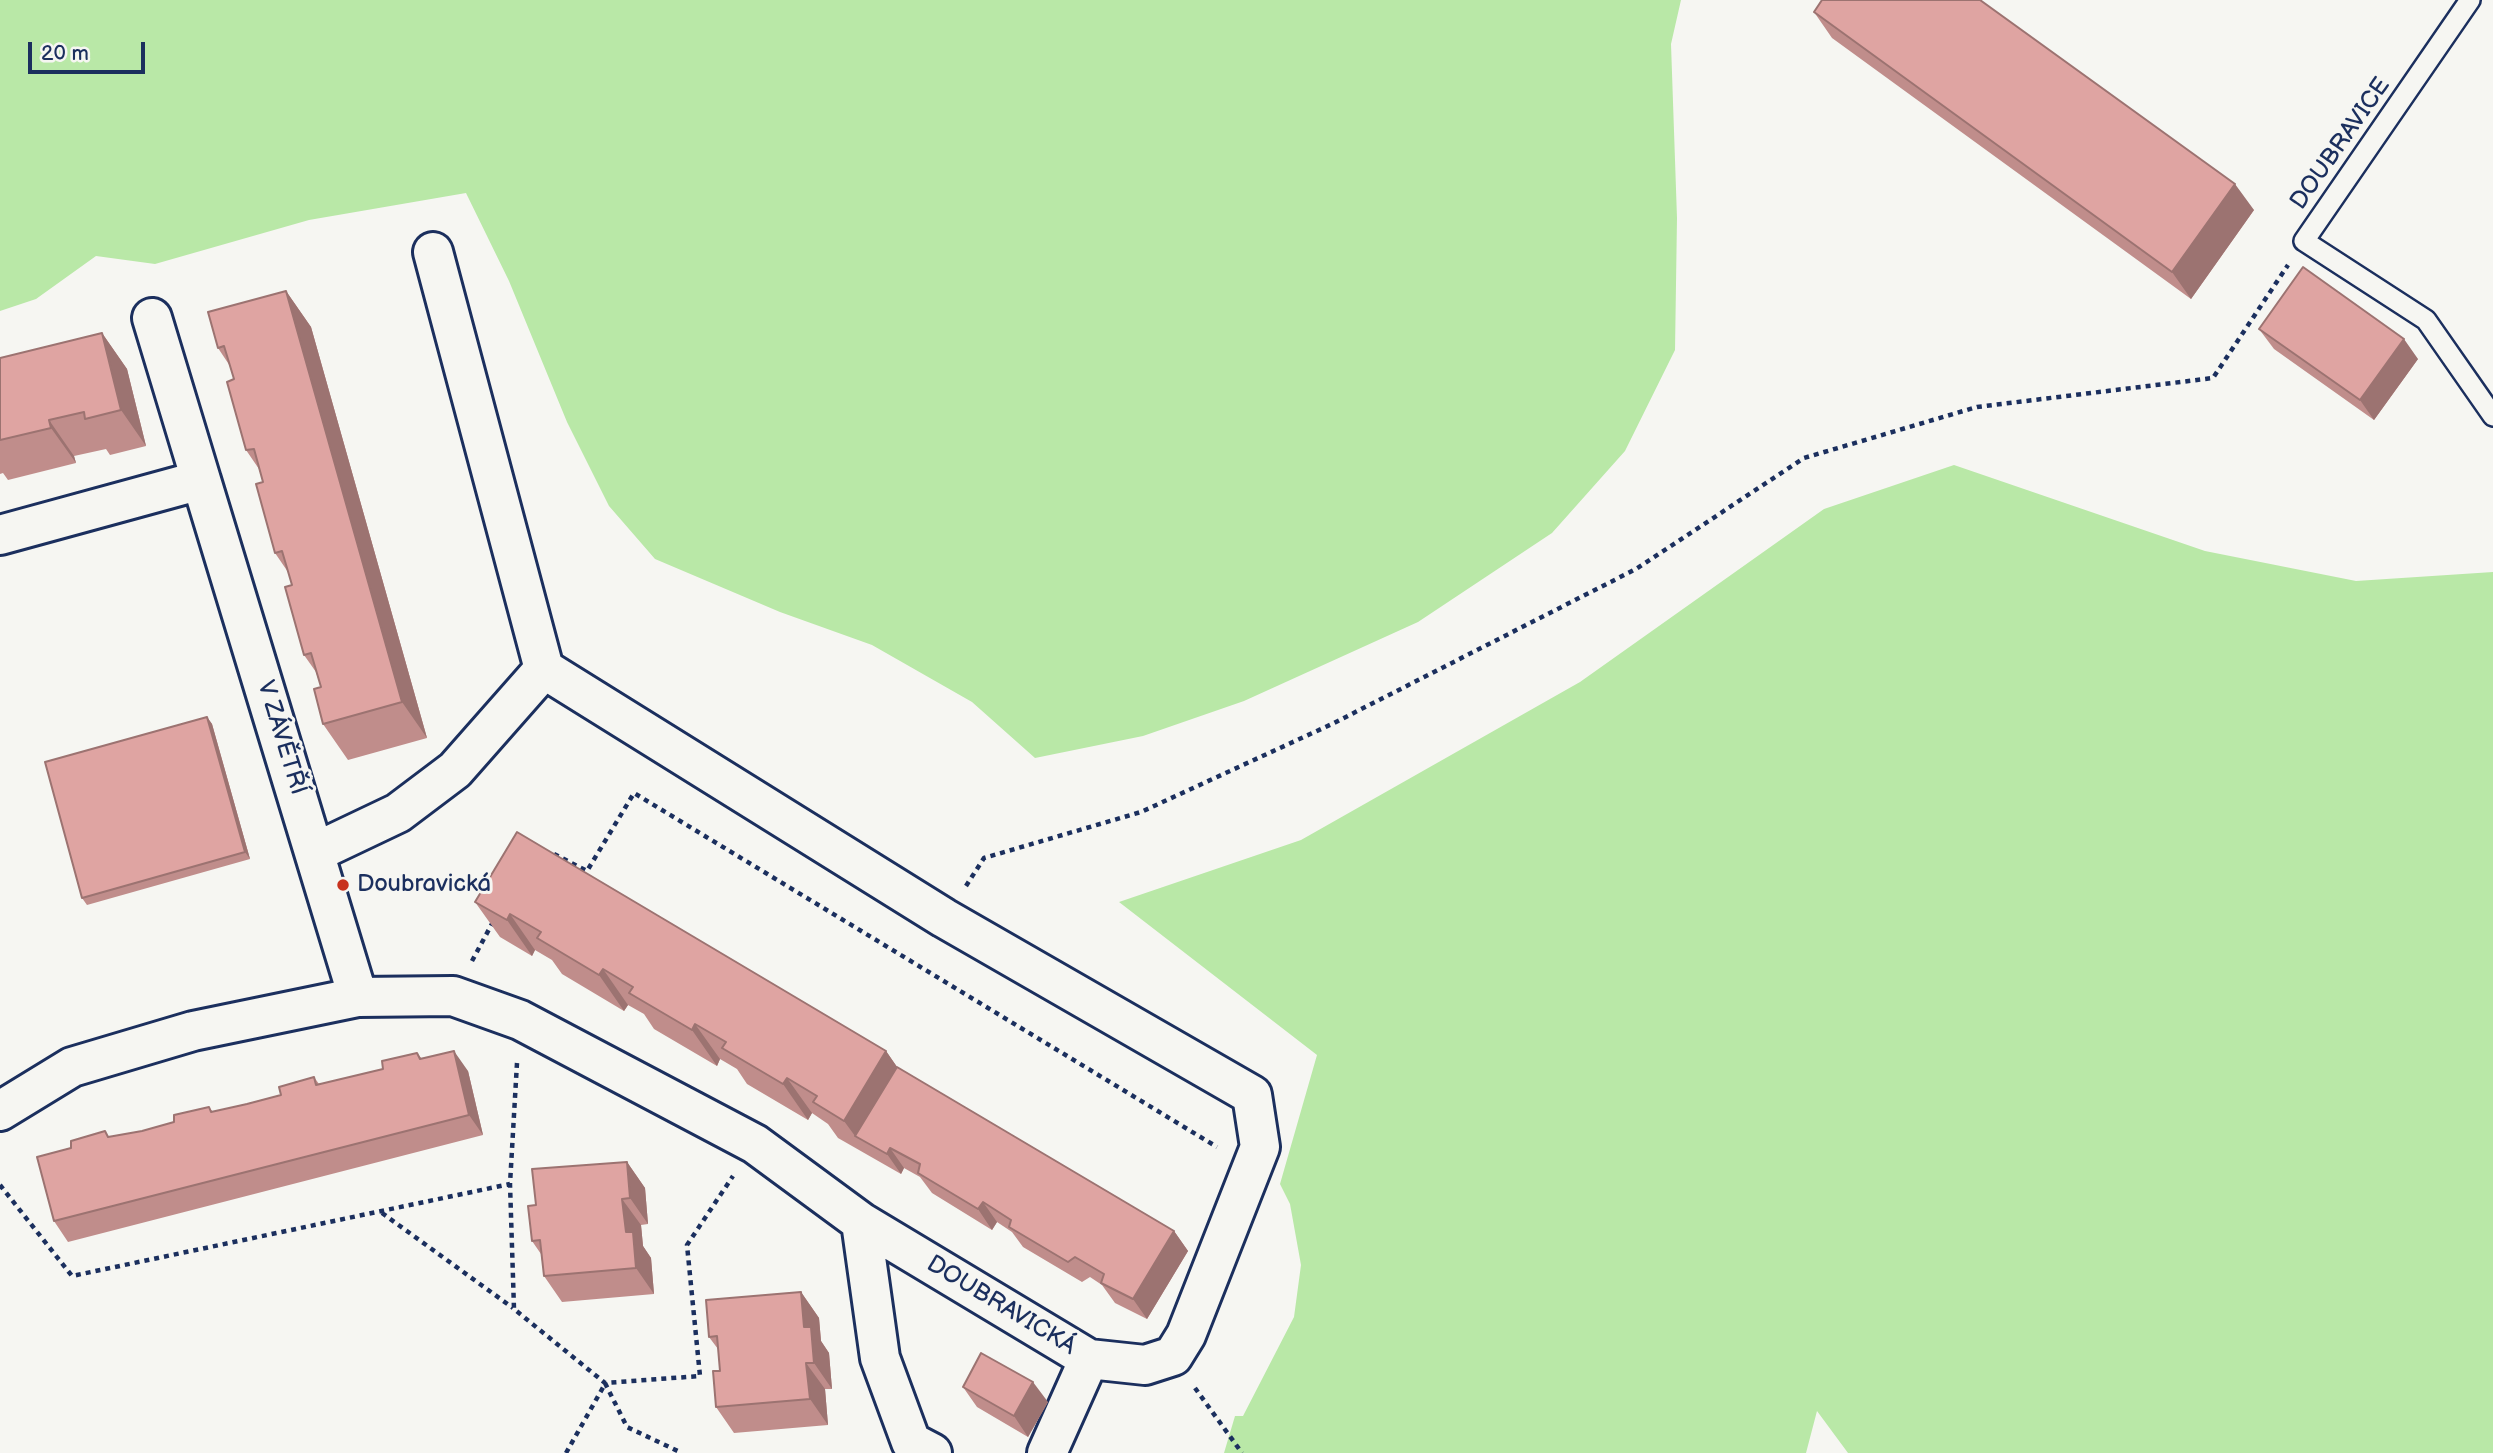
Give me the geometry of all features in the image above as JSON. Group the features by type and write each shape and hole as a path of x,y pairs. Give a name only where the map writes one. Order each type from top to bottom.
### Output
{"street":[{"path":"433,252 544,669 944,918 1252,1095 1260,1147 1186,1335 1173,1356 1145,1365 1089,1359"},
{"name":"V ZÁVĚTŘÍ","path":"152,318 358,997"},
{"path":"0,535 201,480"},
{"path":"316,852 398,813 455,771 544,669"},
{"name":"DOUBRAVICKÁ","path":"0,1111 72,1067 193,1031 358,997 453,996 520,1020 755,1144 860,1222 1089,1359 1047,1453"},
{"path":"860,1222 880,1357 911,1442 932,1453"}],"lane":[{"name":"DOUBRAVICE","path":"2470,0 2304,241 2426,320 2492,415"}],"path":[{"path":"984,858 1142,812 1332,724 1636,569 1804,458 1977,407 2213,378 2304,241"},
{"path":"546,850 587,871 634,793 1222,1150"},
{"path":"453,996 497,915"},
{"path":"514,1309 510,1184 520,1020"},
{"path":"605,1383 700,1376 687,1245 755,1144"},
{"path":"0,1185 72,1276 510,1184"},
{"path":"382,1213 514,1309 605,1383 628,1427 682,1453"},
{"path":"1173,1356 1242,1453"},
{"path":"566,1453 605,1383"}],"green space":[{"path":"0,0 1681,0 1671,44 1677,218 1675,350 1625,451 1552,533 1418,622 1244,701 1143,736 1035,758 972,702 872,645 780,612 655,559 609,506 567,422 509,281 466,193 309,220 155,264 96,256 36,299 0,311"},
{"path":"1954,465 2205,551 2356,581 2493,572 2493,1453 1848,1453 1817,1411 1806,1453 1224,1453 1235,1416 1243,1416 1294,1317 1301,1265 1290,1204 1280,1184 1317,1055 1119,902 1301,840 1580,682 1824,509"}],"building":[{"path":"1822,0 1980,0 2235,184 2172,272 1814,12"},
{"path":"2303,267 2404,339 2360,400 2259,329"},
{"path":"286,291 402,702 323,724 314,689 321,687 311,653 304,655 285,587 292,585 282,551 275,553 256,484 263,482 254,449 246,450 227,382 234,379 224,346 218,348 208,312"},
{"path":"102,333 121,410 85,419 84,412 49,420 51,428 0,440 0,358"},
{"path":"207,717 245,852 82,898 45,762"},
{"path":"517,832 886,1051 844,1121 813,1102 817,1096 787,1078 783,1084 722,1048 726,1042 695,1024 692,1030 629,993 633,987 603,969 599,975 537,938 541,932 510,914 507,920 475,902"},
{"path":"454,1051 469,1115 54,1221 37,1157 71,1148 71,1141 105,1131 108,1137 142,1131 174,1122 174,1115 209,1107 211,1112 247,1104 281,1095 279,1087 314,1077 316,1085 383,1069 382,1061 417,1053 420,1059"},
{"path":"897,1067 1174,1231 1133,1299 1101,1283 1104,1274 1075,1257 1068,1262 1009,1227 1011,1220 983,1202 978,1209 918,1173 920,1164 890,1148 887,1154 855,1136"},
{"path":"627,1162 630,1198 622,1199 626,1232 633,1232 636,1268 544,1276 540,1240 532,1241 528,1206 536,1205 532,1169"},
{"path":"801,1292 804,1327 811,1327 814,1363 806,1363 810,1399 716,1407 713,1371 720,1371 717,1336 709,1337 706,1300"},
{"path":"981,1353 1033,1382 1014,1416 963,1387"}],"place":[{"name":"Doubravická","path":"343,885"}]}
